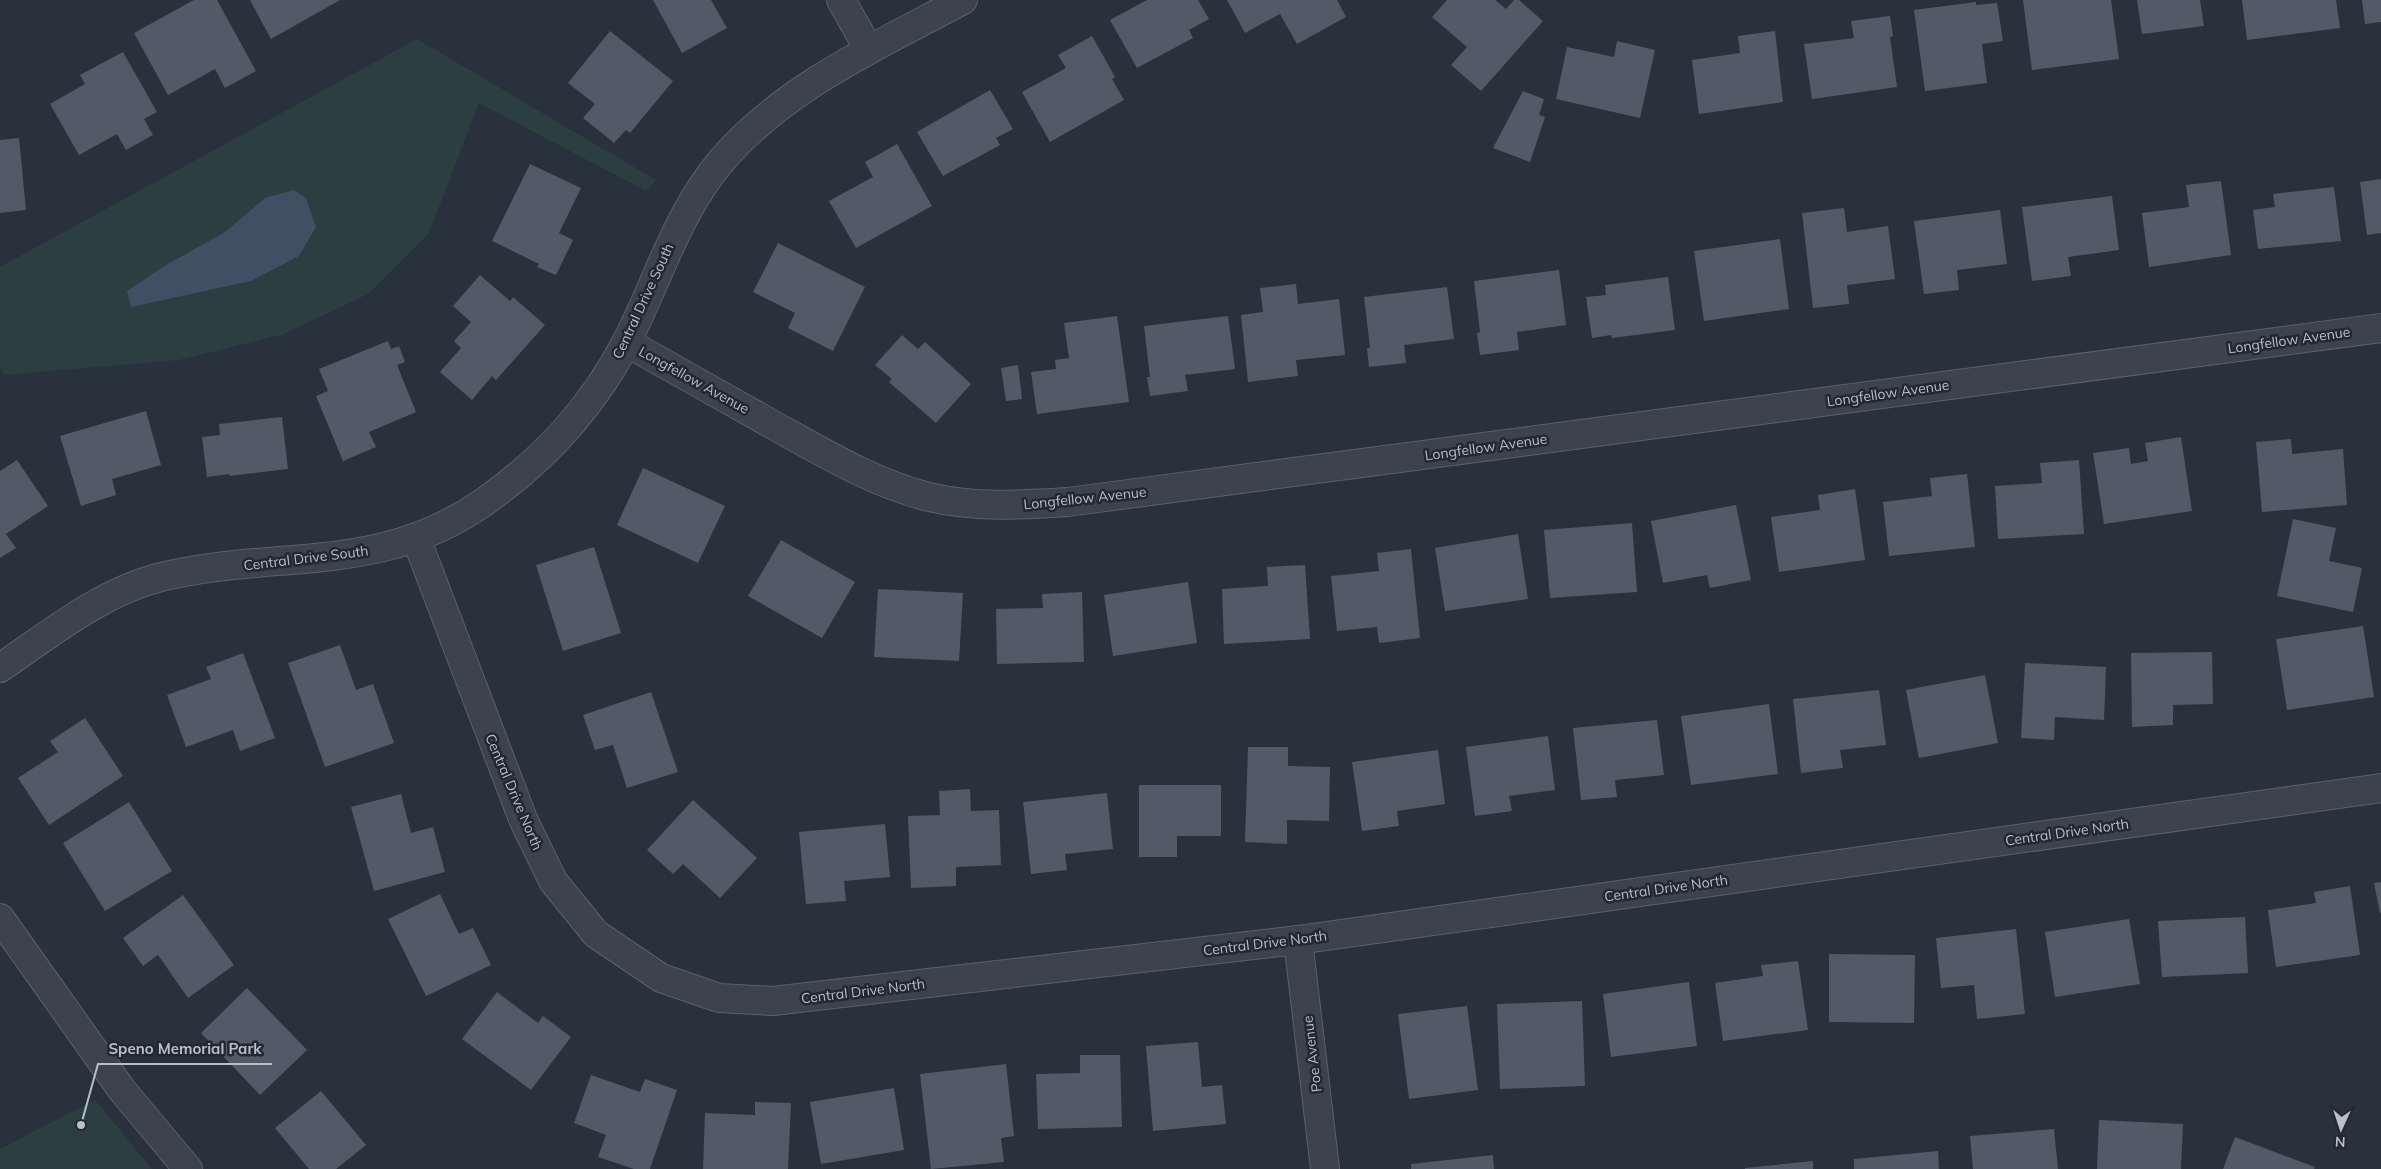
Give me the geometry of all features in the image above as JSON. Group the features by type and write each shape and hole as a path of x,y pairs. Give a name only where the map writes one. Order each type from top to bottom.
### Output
{"street":[{"path":"841,0 869,50"},
{"name":"Central Drive South","path":"0,668 87,609 138,584 192,571 360,553 416,538 480,504 528,470 560,438 587,404 626,342 673,237 700,189 720,162 768,114 799,93 869,50 964,0"},
{"name":"Longfellow Avenue","path":"626,342 845,465 888,484 929,497 971,504 1018,506 1068,502 2381,328"},
{"name":"Central Drive North","path":"416,538 523,819 553,881 596,934 661,978 719,998 773,1001 1298,940 2381,788"},
{"path":"0,918 122,1090 188,1169"},
{"name":"Poe Avenue","path":"1298,940 1325,1169"}],"shaded area":[{"path":"417,39 656,180 646,191 479,103 429,233 368,294 284,334 179,360 4,375 0,369 0,267"},
{"path":"95,1100 152,1169 0,1169 0,1149"}],"water":[{"path":"294,190 306,198 316,227 299,256 251,281 131,307 127,291 166,265 225,232 265,198"}],"building":[{"path":"194,0 217,0 256,71 225,88 215,69 168,95 134,33"},
{"path":"250,0 340,0 271,39"},
{"path":"653,0 711,0 727,28 682,53"},
{"path":"1147,0 1198,0 1209,19 1189,30 1193,38 1137,68 1110,20"},
{"path":"1227,0 1337,0 1346,17 1297,44 1280,14 1245,33"},
{"path":"1447,0 1495,0 1506,9 1514,0 1519,0 1543,21 1481,91 1451,65 1467,47 1432,17"},
{"path":"2023,0 2111,0 2119,59 2032,70"},
{"path":"2137,0 2200,0 2204,26 2142,34"},
{"path":"2242,0 2336,0 2340,28 2247,40"},
{"path":"2362,0 2381,0 2381,22 2365,24"},
{"path":"1976,2 1976,5 1997,3 2003,41 1982,44 1987,83 1925,91 1914,10"},
{"path":"1890,16 1893,36 1890,37 1897,87 1812,99 1804,44 1854,38 1851,21"},
{"path":"610,31 673,81 630,133 626,130 614,143 583,118 595,104 568,83"},
{"path":"1775,31 1783,102 1699,114 1692,60 1740,53 1738,36"},
{"path":"1092,36 1115,77 1112,79 1124,100 1050,142 1022,92 1066,68 1058,55"},
{"path":"1617,41 1655,50 1640,118 1556,99 1567,47 1614,57"},
{"path":"123,52 157,112 144,119 153,135 126,150 117,134 79,155 50,104 85,84 80,75"},
{"path":"990,90 1013,129 996,138 1000,145 943,176 917,132"},
{"path":"1523,91 1544,99 1539,115 1545,117 1530,162 1493,148"},
{"path":"19,138 26,210 0,213 0,140"},
{"path":"897,144 932,206 856,248 829,201 873,177 865,162"},
{"path":"530,164 581,188 559,233 573,240 556,275 537,267 539,264 492,241"},
{"path":"2381,179 2381,233 2367,235 2360,182"},
{"path":"2221,181 2231,255 2149,267 2142,213 2189,207 2186,185"},
{"path":"2334,187 2341,241 2258,249 2253,210 2275,207 2273,194"},
{"path":"2112,196 2119,250 2068,257 2071,276 2032,281 2022,207"},
{"path":"1844,208 1847,232 1888,226 1895,279 1847,285 1849,304 1813,308 1802,213"},
{"path":"2000,210 2007,264 1957,270 1959,290 1924,294 1914,221"},
{"path":"1780,239 1789,309 1704,321 1694,251"},
{"path":"778,243 865,287 833,351 788,328 795,313 753,292"},
{"path":"1559,270 1566,325 1517,332 1519,350 1480,355 1477,333 1480,332 1474,281"},
{"path":"480,275 510,301 513,297 545,325 496,380 492,376 472,400 440,372 461,348 454,341 471,322 453,306"},
{"path":"1668,277 1675,330 1612,338 1611,335 1592,338 1586,297 1606,295 1605,285"},
{"path":"1296,284 1298,304 1339,299 1345,355 1296,360 1298,376 1248,382 1241,315 1263,312 1260,288"},
{"path":"1447,287 1454,339 1404,345 1406,363 1369,367 1367,348 1370,348 1364,297"},
{"path":"1117,316 1129,402 1037,414 1031,372 1056,369 1055,360 1069,358 1064,323"},
{"path":"1228,316 1235,369 1185,375 1188,391 1150,396 1147,377 1150,377 1144,326"},
{"path":"902,335 918,349 925,342 971,384 936,423 889,382 892,379 875,365"},
{"path":"388,341 391,349 399,346 405,362 397,365 416,412 369,432 376,447 343,461 316,396 328,391 319,369"},
{"path":"1018,365 1022,399 1006,401 1001,368"},
{"path":"146,411 161,465 112,479 116,495 81,506 60,436"},
{"path":"282,417 288,469 207,477 202,437 220,435 219,424"},
{"path":"2181,437 2192,511 2104,524 2093,453 2129,448 2131,464 2148,461 2145,443"},
{"path":"2291,439 2292,454 2343,449 2347,505 2262,512 2256,442"},
{"path":"17,460 48,506 6,534 16,548 0,558 0,471"},
{"path":"2079,460 2084,534 1998,539 1995,486 2042,483 2040,463"},
{"path":"643,468 725,506 698,563 617,525"},
{"path":"1967,474 1975,547 1889,556 1883,502 1932,496 1930,478"},
{"path":"1855,489 1865,560 1779,572 1771,517 1820,510 1818,495"},
{"path":"1736,505 1751,580 1710,588 1707,575 1663,583 1651,521"},
{"path":"2293,519 2336,528 2329,561 2362,568 2353,612 2277,596"},
{"path":"1632,523 1637,592 1550,598 1544,530"},
{"path":"1518,534 1528,599 1445,611 1435,548"},
{"path":"781,540 855,582 822,638 748,596"},
{"path":"594,547 621,633 563,651 536,565"},
{"path":"1411,549 1420,638 1379,643 1377,627 1337,631 1331,576 1379,571 1377,553"},
{"path":"1305,565 1310,639 1224,644 1222,589 1268,586 1267,567"},
{"path":"1188,582 1197,643 1113,656 1104,595"},
{"path":"878,589 963,593 959,661 874,657"},
{"path":"1082,592 1084,662 997,664 996,609 1043,608 1042,594"},
{"path":"2363,626 2374,697 2287,710 2276,639"},
{"path":"340,645 356,690 373,684 394,743 325,767 288,663"},
{"path":"2212,652 2213,704 2173,705 2173,725 2132,727 2131,653"},
{"path":"243,653 275,738 240,751 233,730 186,747 167,695 211,679 206,667"},
{"path":"2025,663 2106,667 2104,720 2055,717 2054,740 2021,738"},
{"path":"1985,675 1998,743 1919,758 1906,690"},
{"path":"1879,690 1886,745 1840,750 1843,768 1801,773 1793,699"},
{"path":"651,692 678,772 627,788 613,745 595,750 583,715"},
{"path":"1769,704 1778,774 1691,785 1681,716"},
{"path":"85,718 123,776 49,825 18,778 58,752 50,741"},
{"path":"1657,720 1664,775 1615,780 1617,797 1581,800 1573,728"},
{"path":"1548,736 1555,790 1509,796 1512,811 1475,816 1466,747"},
{"path":"1248,747 1288,747 1288,766 1330,767 1329,821 1287,820 1287,844 1245,842"},
{"path":"1438,750 1445,804 1397,811 1399,826 1362,831 1352,762"},
{"path":"1139,785 1221,785 1221,836 1177,836 1177,857 1139,857"},
{"path":"970,789 971,811 999,810 1001,865 956,867 956,886 911,888 908,816 940,815 939,791"},
{"path":"1107,793 1113,849 1065,854 1067,870 1031,874 1023,802"},
{"path":"401,794 411,833 433,827 445,872 374,891 351,807"},
{"path":"693,800 757,858 720,898 683,864 673,874 647,850"},
{"path":"129,802 172,871 105,911 63,843"},
{"path":"885,824 890,877 844,881 846,901 806,904 799,832"},
{"path":"2381,882 2381,913 2380,913 2374,883"},
{"path":"2350,886 2360,955 2276,967 2268,910 2316,903 2314,892"},
{"path":"440,894 459,934 473,928 491,965 426,996 388,919"},
{"path":"183,895 234,965 188,998 158,955 143,966 123,938"},
{"path":"2245,917 2248,973 2162,977 2158,921"},
{"path":"2129,919 2140,984 2055,997 2045,932"},
{"path":"2016,929 2025,1014 1977,1019 1974,985 1941,988 1936,938"},
{"path":"1829,954 1915,955 1914,1023 1829,1022"},
{"path":"1798,961 1808,1030 1723,1041 1715,983 1763,976 1761,965"},
{"path":"1689,982 1697,1046 1611,1057 1603,994"},
{"path":"247,988 307,1050 260,1095 201,1033"},
{"path":"497,992 538,1023 543,1016 571,1037 531,1090 462,1039"},
{"path":"1582,1001 1585,1086 1500,1089 1497,1004"},
{"path":"1467,1006 1478,1090 1409,1099 1398,1014"},
{"path":"1198,1042 1202,1087 1222,1085 1226,1124 1153,1131 1146,1046"},
{"path":"1080,1055 1120,1055 1122,1127 1038,1129 1036,1074 1080,1073"},
{"path":"1006,1064 1014,1136 1001,1138 1004,1162 931,1169 920,1074"},
{"path":"591,1075 640,1092 645,1079 677,1090 650,1169 634,1169 598,1157 606,1135 574,1123"},
{"path":"894,1088 904,1150 821,1164 810,1102"},
{"path":"321,1091 366,1145 336,1169 309,1169 275,1128"},
{"path":"755,1102 791,1103 788,1169 703,1169 705,1113 755,1115"},
{"path":"2099,1120 2183,1124 2181,1169 2097,1169"},
{"path":"2054,1129 2058,1169 1973,1169 1970,1136"},
{"path":"2235,1137 2315,1167 2314,1169 2223,1169"},
{"path":"1938,1151 1939,1169 1854,1169 1854,1159"},
{"path":"1493,1155 1494,1169 1411,1169 1411,1164"},
{"path":"1813,1161 1813,1169 1745,1169 1745,1168"}],"place":[{"name":"Speno Memorial Park","path":"81,1125"}]}
